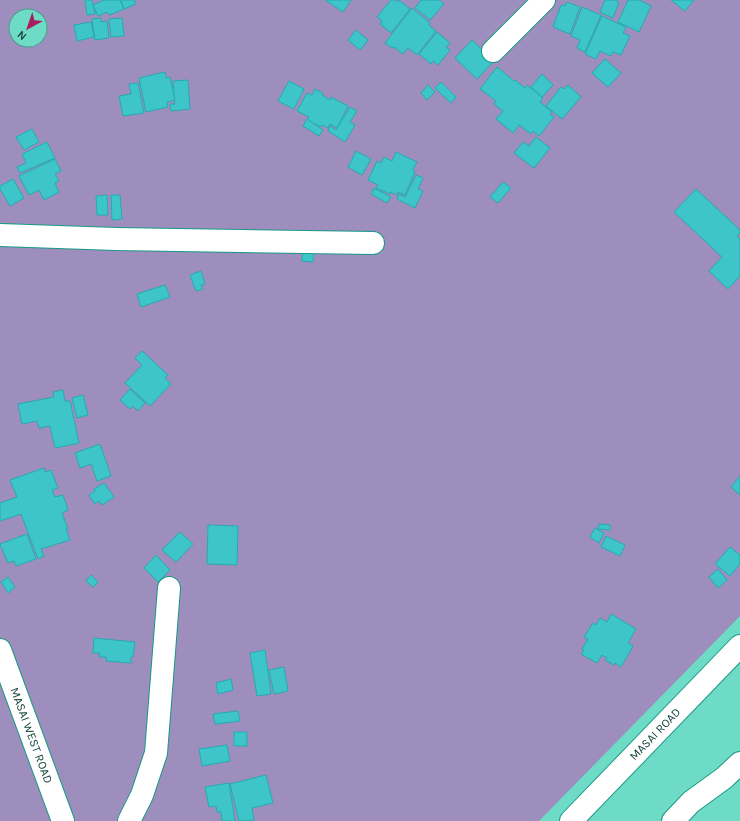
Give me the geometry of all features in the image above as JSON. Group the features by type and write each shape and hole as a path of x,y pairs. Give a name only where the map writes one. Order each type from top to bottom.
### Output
{"street":[{"path":"493,51 544,0"},
{"path":"0,235 116,239 373,243"},
{"path":"129,821 142,795 156,753 169,588"},
{"name":"MASAI ROAD","path":"571,821 740,646"},
{"name":"MASAI WEST ROAD","path":"0,650 62,821"},
{"path":"673,821 691,802 724,778 740,763"}],"shaded area":[{"path":"0,0 740,0 740,616 539,821 0,821"}],"building":[{"path":"85,0 92,0 95,14 87,15"},
{"path":"104,0 120,0 124,9 109,15 107,12 98,16 93,5"},
{"path":"121,0 134,0 136,4 124,9"},
{"path":"325,0 351,0 343,12"},
{"path":"391,0 398,2 399,0 410,9 391,33 380,24 382,21 377,17"},
{"path":"421,0 439,0 444,4 430,20 415,8"},
{"path":"605,0 615,0 619,2 613,18 600,12"},
{"path":"628,0 639,0 651,6 639,32 618,22"},
{"path":"671,0 694,0 685,11"},
{"path":"567,2 580,7 570,34 553,27 561,5 565,6"},
{"path":"582,7 601,15 585,52 577,48 580,40 571,36"},
{"path":"412,8 430,23 429,25 436,31 417,55 408,48 403,54 394,47 392,48 385,43"},
{"path":"602,16 626,27 623,33 630,36 621,55 613,52 611,56 600,51 596,59 585,54"},
{"path":"101,18 101,22 107,21 109,38 95,40 92,19"},
{"path":"122,18 124,36 111,37 109,19"},
{"path":"91,22 94,37 77,41 74,25"},
{"path":"356,30 368,40 360,50 348,40"},
{"path":"437,32 450,43 446,47 450,50 438,65 433,61 431,64 419,54"},
{"path":"472,40 494,61 477,79 455,58"},
{"path":"605,59 621,73 608,87 592,73"},
{"path":"497,67 514,81 515,80 525,88 527,85 543,98 540,102 552,112 550,114 554,117 539,136 533,131 531,134 519,125 513,133 496,119 503,111 494,104 496,101 480,89"},
{"path":"165,72 166,78 170,77 175,100 167,102 168,107 146,112 139,78"},
{"path":"542,74 553,85 542,97 531,87"},
{"path":"188,80 190,109 171,111 170,104 175,104 173,81"},
{"path":"289,81 304,89 294,109 278,101"},
{"path":"441,82 456,97 451,103 435,88"},
{"path":"138,83 144,113 123,116 119,96 131,94 129,84"},
{"path":"428,85 435,92 427,100 421,93"},
{"path":"568,85 581,97 562,119 546,106 561,87 564,89"},
{"path":"315,89 323,93 322,95 330,100 331,97 348,106 337,128 330,124 328,128 322,125 321,127 307,120 309,117 297,111 307,93 312,95"},
{"path":"350,107 357,111 350,122 355,125 345,142 328,131 330,126 336,130"},
{"path":"307,119 323,130 319,136 303,126"},
{"path":"32,129 39,142 24,150 16,137"},
{"path":"536,137 550,148 534,168 514,153 523,142 529,146"},
{"path":"47,142 55,158 20,173 17,167 26,163 22,154"},
{"path":"356,151 371,159 362,175 348,167"},
{"path":"396,152 417,162 413,170 415,172 405,195 398,192 397,195 390,192 390,194 376,188 378,185 368,180 377,161 381,163 384,157 392,161"},
{"path":"55,159 61,171 55,174 59,181 55,183 59,192 44,200 39,190 29,195 19,176"},
{"path":"416,175 423,178 418,189 423,191 415,208 397,199 399,194 405,197"},
{"path":"13,179 24,198 10,206 0,189 0,186"},
{"path":"503,182 511,188 498,203 490,197"},
{"path":"374,188 391,197 387,203 371,194"},
{"path":"696,189 740,230 740,233 737,236 740,239 740,276 728,289 709,271 722,257 674,212"},
{"path":"107,195 108,215 97,215 96,196"},
{"path":"111,195 120,195 122,219 112,220"},
{"path":"303,247 314,248 313,262 302,261"},
{"path":"201,271 205,284 201,285 203,289 196,291 190,275"},
{"path":"165,285 170,297 141,307 137,294"},
{"path":"142,351 168,375 165,378 171,384 150,406 125,383 142,365 135,358"},
{"path":"130,389 145,403 138,411 133,406 130,409 120,400"},
{"path":"63,390 65,401 70,401 79,443 55,448 50,426 39,428 37,421 22,424 18,404 54,397 53,392"},
{"path":"83,395 88,415 77,418 72,398"},
{"path":"100,444 111,476 97,481 91,464 80,468 75,453"},
{"path":"44,468 45,472 51,470 58,488 52,490 55,497 63,495 68,510 62,513 68,529 66,529 70,540 41,549 44,556 38,559 21,514 0,521 0,503 17,497 10,480"},
{"path":"740,476 740,495 731,487"},
{"path":"104,483 114,497 102,505 99,501 95,504 89,495 95,491 94,489"},
{"path":"599,524 610,525 610,530 598,529"},
{"path":"208,525 238,526 237,565 207,564"},
{"path":"595,528 604,533 599,543 590,537"},
{"path":"180,532 193,544 176,562 162,550"},
{"path":"27,534 36,559 16,566 14,561 8,563 0,544"},
{"path":"606,536 625,545 620,556 601,547"},
{"path":"730,547 740,555 740,564 730,576 715,564"},
{"path":"156,555 170,570 158,582 144,568"},
{"path":"718,569 727,580 718,588 709,577"},
{"path":"91,575 98,582 93,587 86,581"},
{"path":"8,577 15,587 8,593 1,582"},
{"path":"611,614 636,629 628,643 633,646 621,667 615,663 614,665 605,660 607,658 602,655 597,663 581,654 584,650 582,649 588,639 584,637 593,623 596,625 600,618 607,622"},
{"path":"94,638 135,642 131,663 106,661 106,657 99,657 100,653 93,653"},
{"path":"265,650 271,694 257,696 250,653"},
{"path":"284,667 288,691 274,694 269,670"},
{"path":"231,679 233,690 218,694 216,683"},
{"path":"238,711 240,721 215,724 213,714"},
{"path":"234,732 247,732 247,746 234,746"},
{"path":"227,745 230,761 202,766 199,749"},
{"path":"266,775 273,803 252,808 254,820 239,821 230,784"},
{"path":"229,783 235,821 222,821 221,812 217,812 216,806 209,807 205,787"}]}
